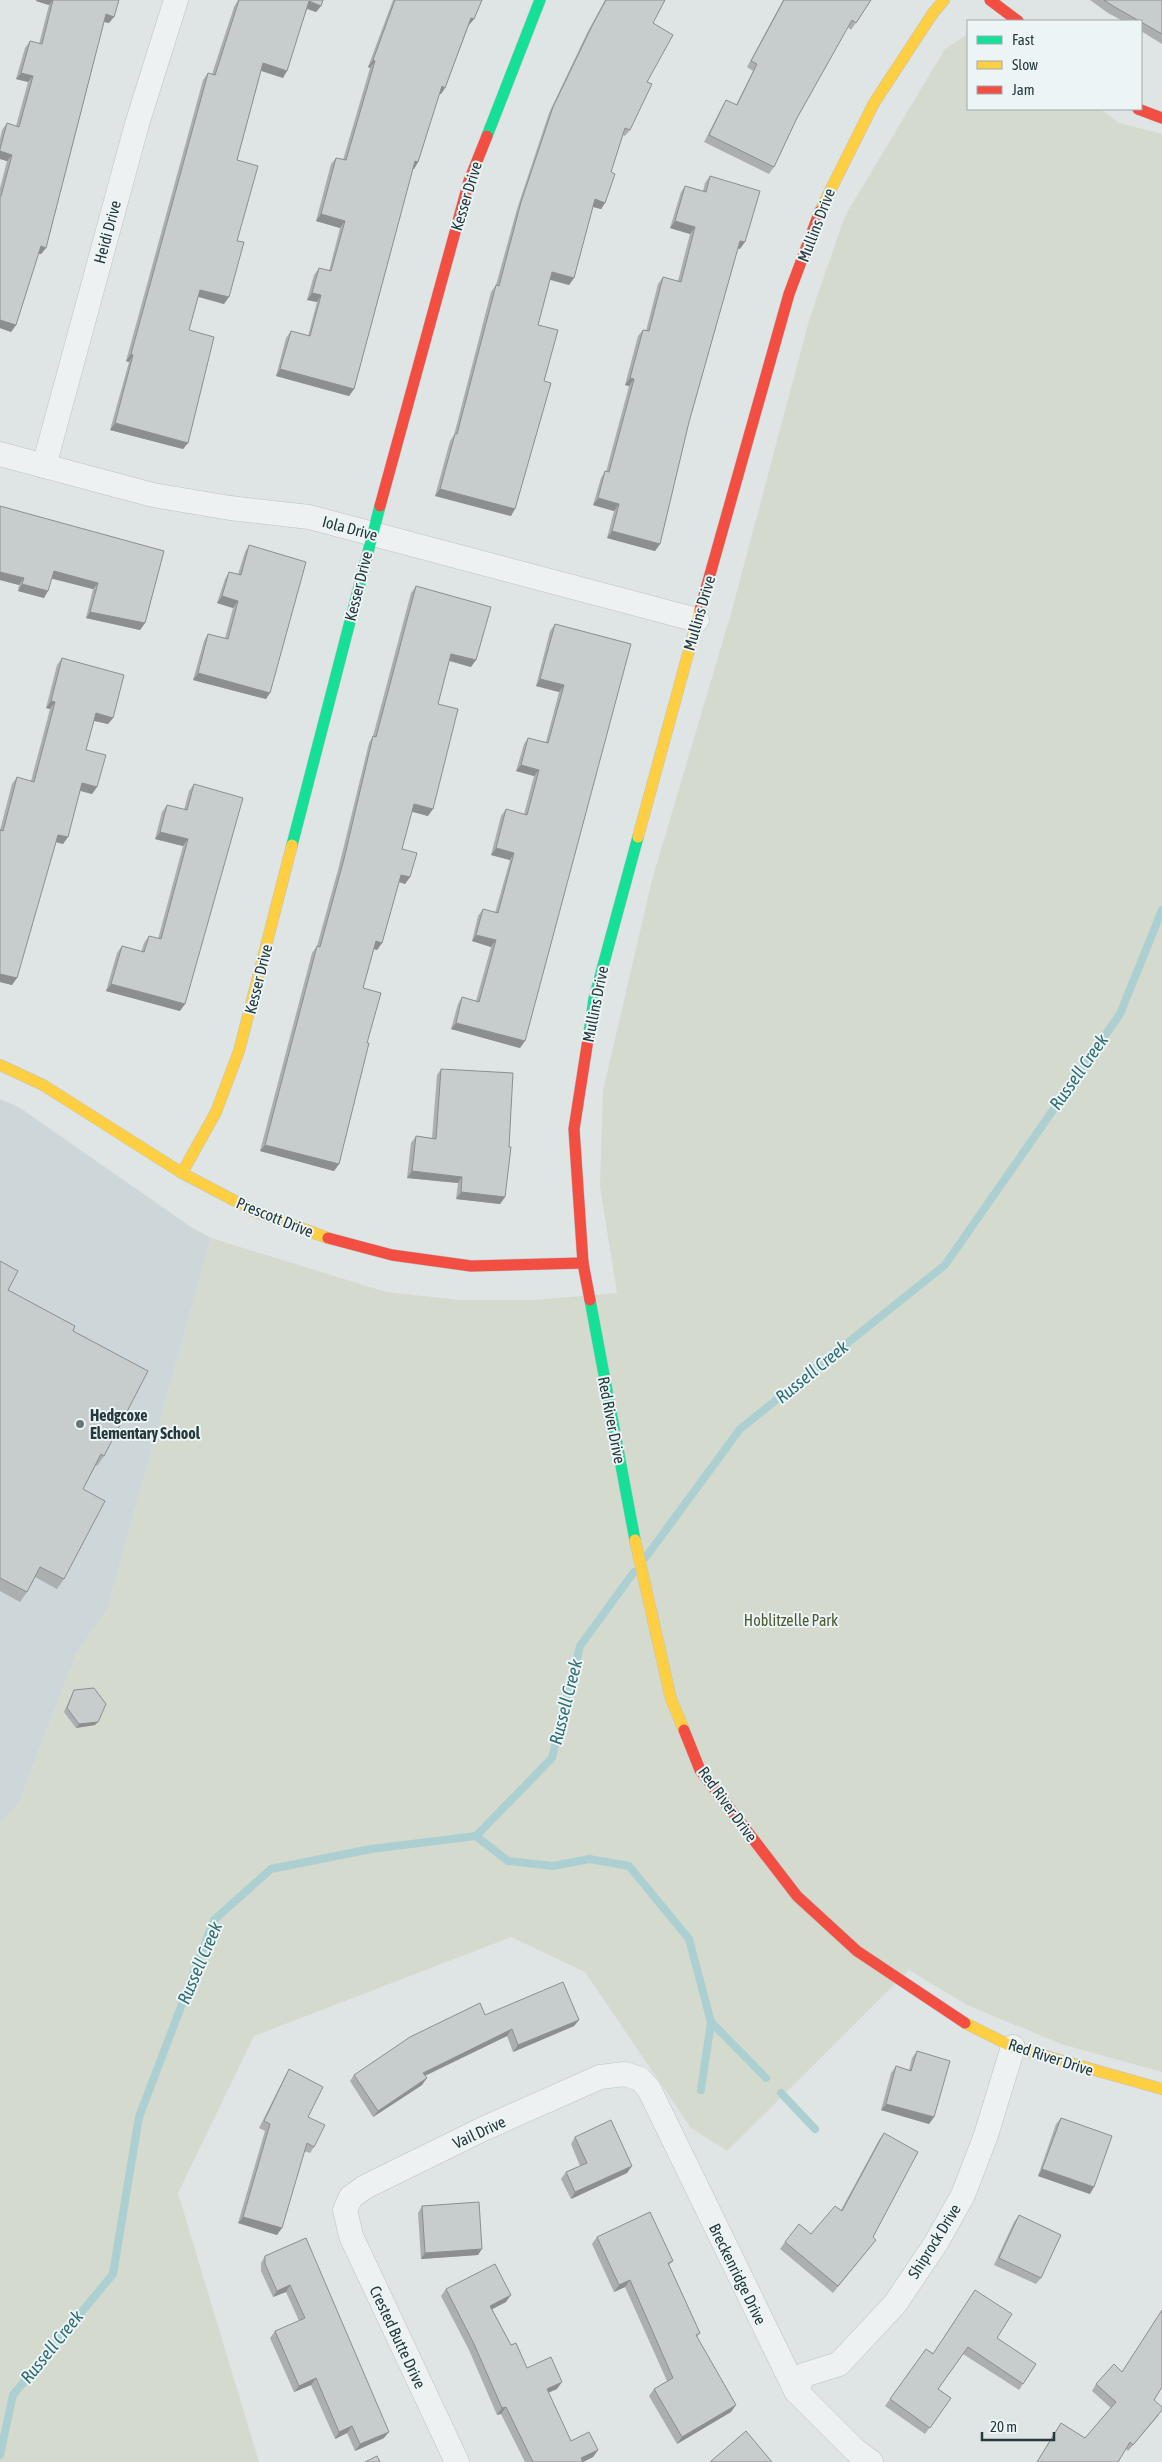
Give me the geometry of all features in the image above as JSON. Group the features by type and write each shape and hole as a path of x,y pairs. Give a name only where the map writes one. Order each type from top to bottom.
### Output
{"street":[{"name":"Heidi Drive","path":"44,466 136,124 176,0"},
{"name":"Kesser Drive","path":"182,1173 216,1112 239,1051 372,533 469,181 540,0"},
{"name":"Mullins Drive","path":"583,1263 574,1129 594,999 697,620 790,294 825,197 874,103 933,13 944,0"},
{"path":"990,0 1017,20"},
{"path":"1141,110 1162,118"},
{"name":"Iola Drive","path":"0,454 153,495 230,508 309,516 697,620"},
{"name":"Prescott Drive","path":"0,1065 43,1085 182,1173 254,1211 326,1238 392,1255 472,1266 583,1263"},
{"name":"Red River Drive","path":"583,1263 636,1545 667,1682 671,1699 700,1770 798,1896 857,1951 887,1973 953,2017 1013,2047 1162,2089"},
{"name":"Shiprock Drive","path":"796,2391 804,2375 839,2364 895,2304 936,2243 963,2195 986,2134 1013,2047"},
{"name":"Breckenridge Drive","path":"625,2074 640,2079 650,2088 796,2391 855,2450 871,2462"},
{"name":"Vail Drive","path":"344,2210 351,2197 365,2187 407,2166 600,2077 625,2074"},
{"name":"Crested Butte Drive","path":"344,2210 351,2236 457,2462"}],"shaded area":[{"name":"Hedgcoxe Elementary School","path":"0,1099 20,1108 191,1227 211,1238 107,1610 77,1652 19,1802 0,1823"}],"green space":[{"name":"Hoblitzelle Park","path":"967,35 967,110 1101,110 1119,123 1162,134 1162,2072 1061,2044 967,2005 909,1970 727,2151 691,2128 585,1972 511,1937 254,2036 178,2193 259,2462 0,2462 0,1823 19,1802 77,1652 107,1610 211,1238 386,1292 460,1300 535,1300 617,1293 600,1186 603,1091 652,880 732,610 810,317 845,216 945,49"}],"building":[{"path":"53,0 119,0 114,17 106,14 46,248 41,246 16,325 0,320 0,196 12,155 0,151 0,149 7,123 19,127 33,76 21,73 30,41 42,44"},
{"path":"239,0 323,0 321,6 309,1 287,71 263,63 237,160 258,166 237,241 244,242 229,297 200,290 189,330 214,337 188,443 115,423 133,355 131,354 208,73 215,75"},
{"path":"395,0 482,0 474,19 471,18 445,88 442,86 418,162 415,161 354,389 280,369 291,331 310,336 321,295 312,293 319,268 331,271 345,221 321,214 336,158 346,160 375,61 373,60"},
{"path":"606,0 665,0 653,23 673,35 647,82 652,84 630,130 625,128 611,172 615,174 605,203 595,199 574,278 552,272 538,325 558,330 544,381 551,383 515,509 440,489 455,434 457,434 496,285 499,286 521,202 553,107"},
{"path":"784,0 871,0 856,23 852,20 797,118 774,167 709,135 726,100 737,105 757,64 751,61"},
{"path":"1104,0 1162,0 1162,34 1142,23 1142,20 1138,20"},
{"path":"710,176 760,191 745,242 740,241 689,422 660,544 612,531 619,504 598,498 605,471 609,472 634,379 630,378 643,330 649,331 663,277 681,282 695,227 675,221 685,186 706,192"},
{"path":"0,506 164,551 145,623 90,612 98,583 54,571 48,591 22,584 24,578 0,572"},
{"path":"249,545 306,562 270,693 198,673 208,634 228,639 238,601 222,596 229,572 241,575"},
{"path":"416,586 491,607 476,660 451,654 438,704 458,709 433,809 414,804 402,849 417,853 410,877 401,875 382,943 376,941 363,988 381,993 367,1043 369,1043 339,1164 265,1145 317,946 320,947 344,859 373,736 376,737"},
{"path":"555,624 631,644 525,1041 456,1023 462,997 479,1002 496,940 476,935 483,909 498,913 514,853 496,848 506,809 527,815 539,770 521,765 528,738 548,743 564,685 540,679"},
{"path":"62,658 124,675 113,718 96,713 86,750 106,755 97,787 82,783 68,837 58,835 17,978 0,974 0,830 3,831 17,777 34,782 55,702 51,701"},
{"path":"194,784 243,798 185,1004 111,984 122,946 144,952 149,936 161,939 188,839 160,832 167,805 187,810"},
{"path":"441,1069 513,1073 509,1147 511,1147 505,1197 461,1192 462,1177 412,1171 416,1136 436,1139"},
{"path":"0,1261 18,1271 8,1290 75,1326 73,1331 148,1371 104,1456 101,1454 83,1489 105,1501 64,1579 40,1567 27,1592 0,1578"},
{"path":"94,1688 106,1704 98,1722 79,1724 67,1708 74,1690"},
{"path":"563,1982 579,2020 518,2045 512,2029 423,2073 427,2078 378,2111 354,2075 410,2037 480,2003 485,2015"},
{"path":"917,2051 950,2061 934,2117 886,2104 896,2066 911,2071"},
{"path":"289,2069 323,2087 308,2117 325,2125 314,2147 307,2143 282,2228 243,2217 270,2124 264,2121"},
{"path":"1061,2118 1112,2136 1094,2187 1042,2169"},
{"path":"611,2120 632,2166 575,2192 566,2172 587,2163 575,2137"},
{"path":"884,2133 918,2152 873,2237 876,2240 838,2286 785,2242 799,2224 811,2234 835,2206 842,2211"},
{"path":"479,2202 482,2249 425,2253 422,2206"},
{"path":"650,2212 673,2261 668,2263 700,2333 696,2335 736,2405 682,2437 654,2389 673,2378 630,2280 619,2285 597,2237"},
{"path":"1019,2215 1061,2235 1041,2278 999,2258"},
{"path":"306,2238 389,2432 360,2444 352,2426 339,2432 316,2378 299,2386 275,2331 305,2318 290,2285 277,2291 265,2264 265,2256"},
{"path":"495,2264 511,2295 490,2306 511,2345 516,2343 527,2368 551,2357 562,2382 547,2389 571,2441 589,2432 598,2450 581,2458 583,2462 533,2462 506,2407 502,2408 474,2344 446,2289"},
{"path":"975,2290 1012,2314 997,2338 1036,2364 1023,2384 968,2347 938,2389 951,2398 930,2428 890,2399 926,2349 933,2354"},
{"path":"1162,2310 1162,2387 1154,2400 1162,2407 1162,2410 1133,2445 1130,2442 1118,2462 1037,2462 1061,2423 1085,2438 1116,2402 1096,2384 1114,2364 1122,2372"},
{"path":"746,2431 772,2462 710,2462"},
{"path":"377,2456 380,2462 365,2462"}],"waterway":[{"name":"Russell Creek","path":"646,1557 740,1429 945,1265 1120,1014 1162,910"},
{"name":"Russell Creek","path":"0,2455 13,2395 113,2274 139,2117 214,1920 271,1869 371,1849 476,1836 552,1758 580,1646 634,1572"},
{"path":"476,1836 508,1861 553,1866 589,1859 629,1866 689,1939 711,2022 701,2090"},
{"path":"711,2022 766,2078"},
{"path":"781,2093 815,2129"}],"traffic: fast":[{"path":"487,136 540,0"},
{"path":"292,845 380,506"},
{"path":"589,1033 594,999 638,837"},
{"path":"590,1300 635,1540"}],"traffic: slow":[{"path":"820,211 874,103 933,13 944,0"},
{"path":"638,837 700,610"},
{"path":"182,1173 216,1112 239,1051 292,845"},
{"path":"0,1065 43,1085 182,1173 254,1211 328,1238"},
{"path":"635,1540 671,1699 684,1730"},
{"path":"965,2023 1013,2047 1162,2089"}],"traffic: jam":[{"path":"990,0 1017,20"},
{"path":"1141,110 1162,118"},
{"path":"380,506 469,181 487,136"},
{"path":"700,610 789,294 820,211"},
{"path":"589,1033 574,1129 583,1263 590,1300"},
{"path":"328,1238 392,1255 471,1266 583,1263"},
{"path":"684,1730 700,1770 797,1896 857,1951 965,2023"}],"place":[{"name":"Hedgcoxe Elementary School","path":"80,1424"}]}
